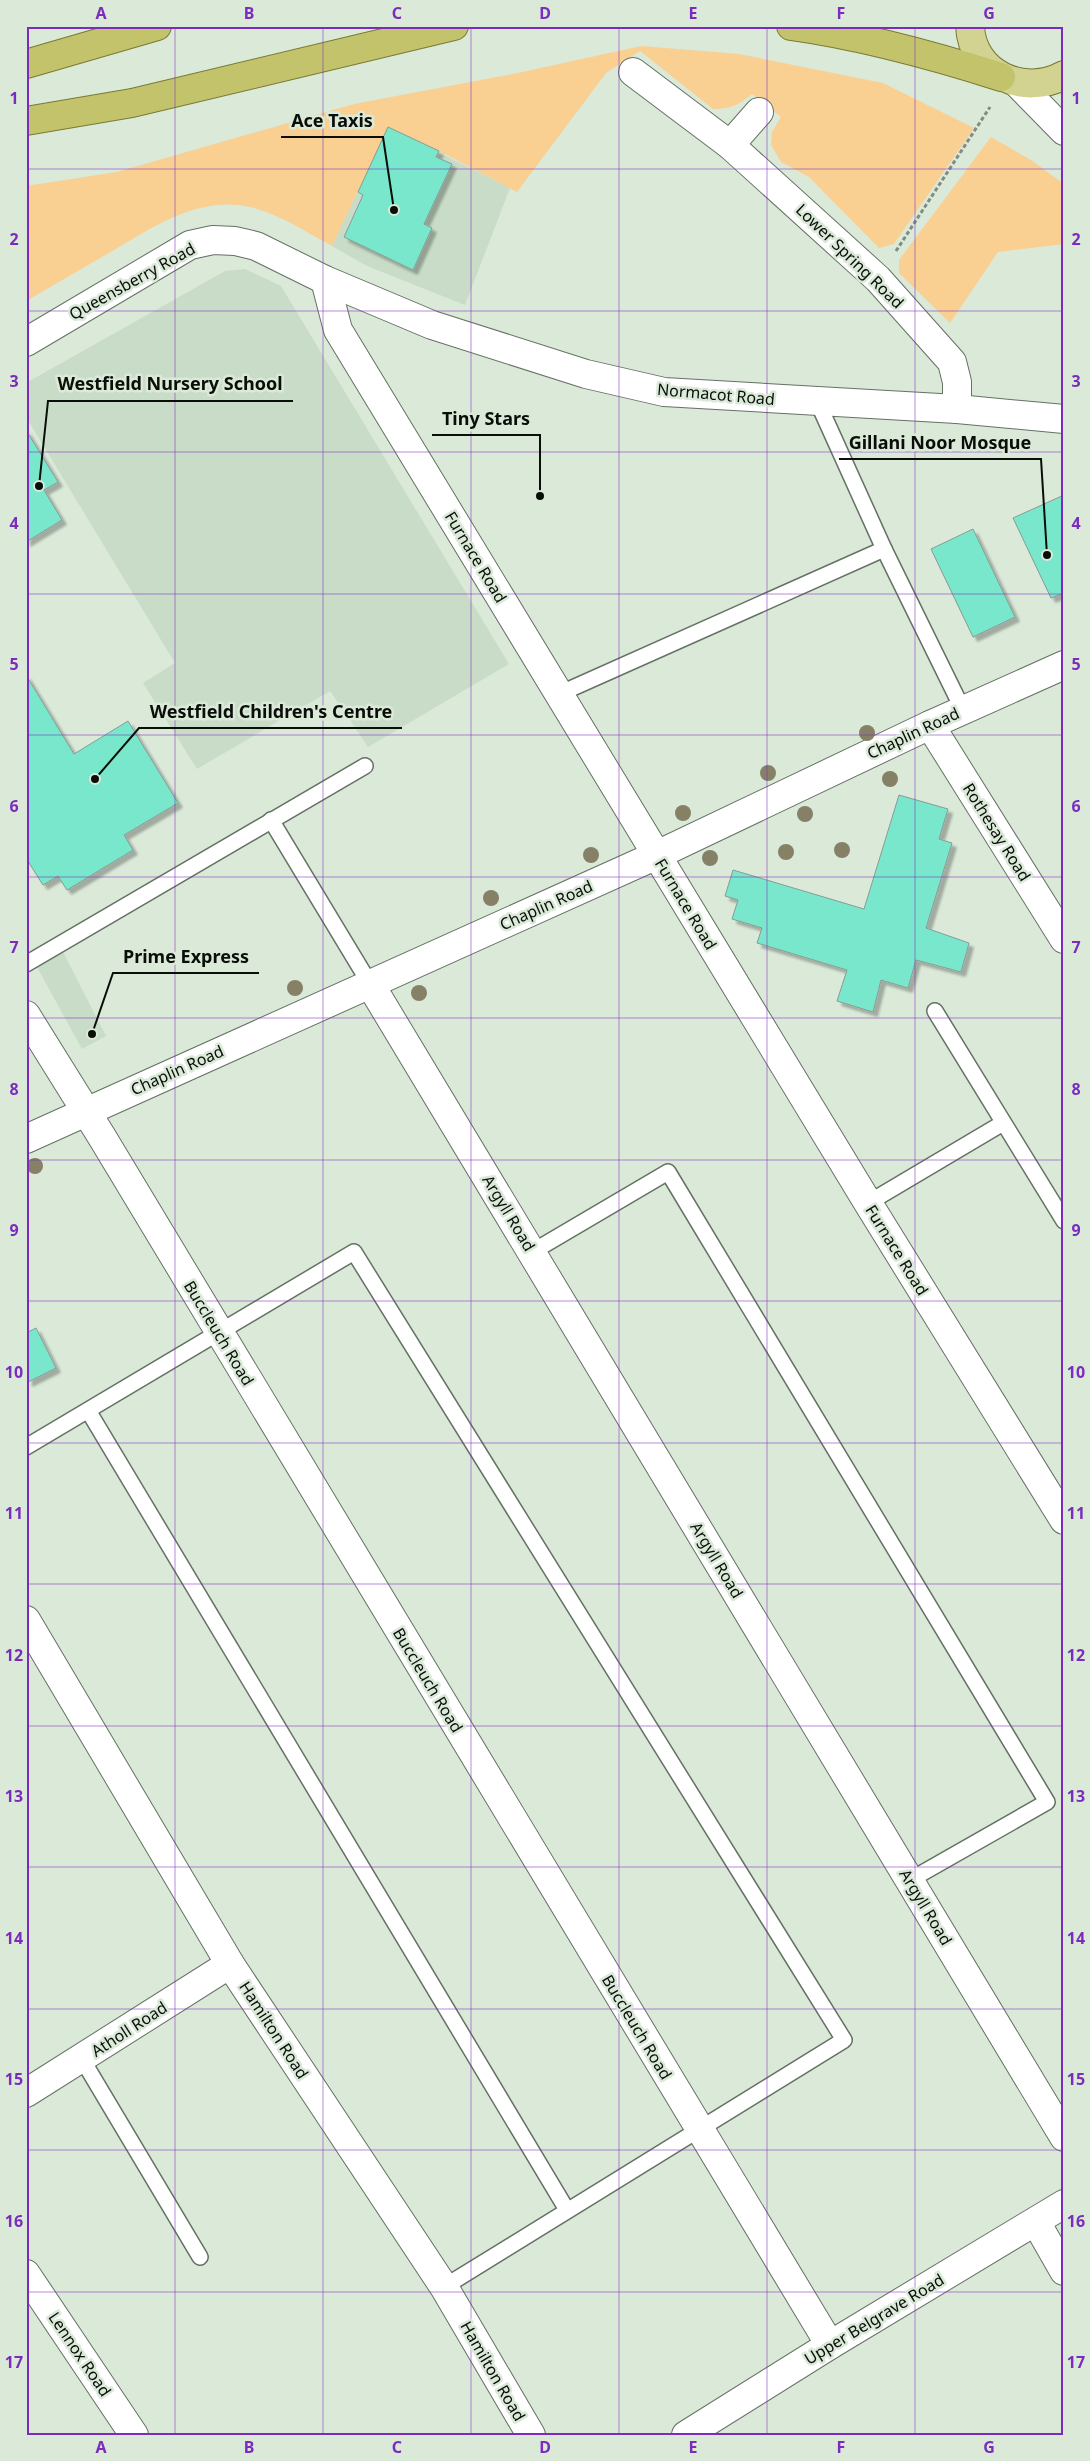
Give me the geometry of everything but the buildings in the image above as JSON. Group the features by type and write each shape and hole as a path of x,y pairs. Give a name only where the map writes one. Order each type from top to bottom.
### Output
{"highway":[{"path":"26,64 157,26"},
{"path":"26,121 132,103 454,26"},
{"path":"791,26 824,31 912,50 1008,80"}],"main road":[{"path":"970,26 972,42 977,53 988,67 1008,80 1038,84 1064,75"}],"street":[{"name":"Lower Spring Road","path":"633,72 730,145 878,279 952,362 957,382 957,409"},
{"path":"1008,80 1064,131"},
{"path":"730,145 759,112"},
{"name":"Queensberry Road","path":"26,342 190,245 213,240 234,240 256,246 325,280"},
{"name":"Normacot Road","path":"325,280 432,325 586,374 664,392 818,403 957,409 1064,419"},
{"name":"Furnace Road","path":"325,280 338,330 868,1204 1064,1520"},
{"name":"Chaplin Road","path":"26,1139 657,855 930,725 1064,665"},
{"name":"Rothesay Road","path":"930,725 1064,939"},
{"name":"Argyll Road","path":"370,984 1064,2137"},
{"name":"Buccleuch Road","path":"26,1015 86,1111 830,2345"},
{"name":"Hamilton Road","path":"26,1620 230,1964 444,2287 531,2435"},
{"name":"Atholl Road","path":"26,2093 230,1964"},
{"name":"Upper Belgrave Road","path":"686,2435 830,2345 1064,2204"},
{"path":"1036,2222 1064,2271"},
{"name":"Lennox Road","path":"26,2274 134,2435"}],"lane":[{"path":"818,403 884,549 963,710"},
{"path":"559,694 884,549"},
{"path":"26,964 365,766"},
{"path":"271,820 370,984"},
{"path":"935,1011 1064,1221"},
{"path":"868,1204 1003,1123"},
{"path":"532,1252 668,1172 1047,1802 910,1880"},
{"path":"26,1447 89,1412 354,1252 844,2040 444,2287"},
{"path":"89,1412 567,2210"},
{"path":"82,2059 200,2258"}],"path":[{"path":"878,279 1008,80"}],"shaded area":[{"path":"641,46 739,54 883,83 974,128 894,244 879,248 809,177 781,162 771,145 772,132 781,117 752,94 734,106 713,109 640,51 606,73 517,192 439,151 388,127 332,246 292,224 261,210 231,205 212,206 176,216 158,224 26,301 26,186 117,172 354,104 518,73"},
{"path":"388,127 510,188 465,305 367,266 332,246"},
{"path":"991,137 1031,160 1064,184 1064,244 998,252 950,323 899,273 899,260"},
{"path":"245,269 281,286 509,664 368,747 330,691 197,769 143,683 175,663 26,417 26,383 225,271"},
{"path":"63,952 106,1036 82,1049 37,967"}],"place":[{"name":"Ace Taxis","path":"394,210"},
{"name":"Westfield Nursery School","path":"39,486"},
{"name":"Tiny Stars","path":"540,496"},
{"name":"Gillani Noor Mosque","path":"1047,555"},
{"name":"Westfield Children's Centre","path":"95,779"},
{"name":"Prime Express","path":"92,1034"}]}
